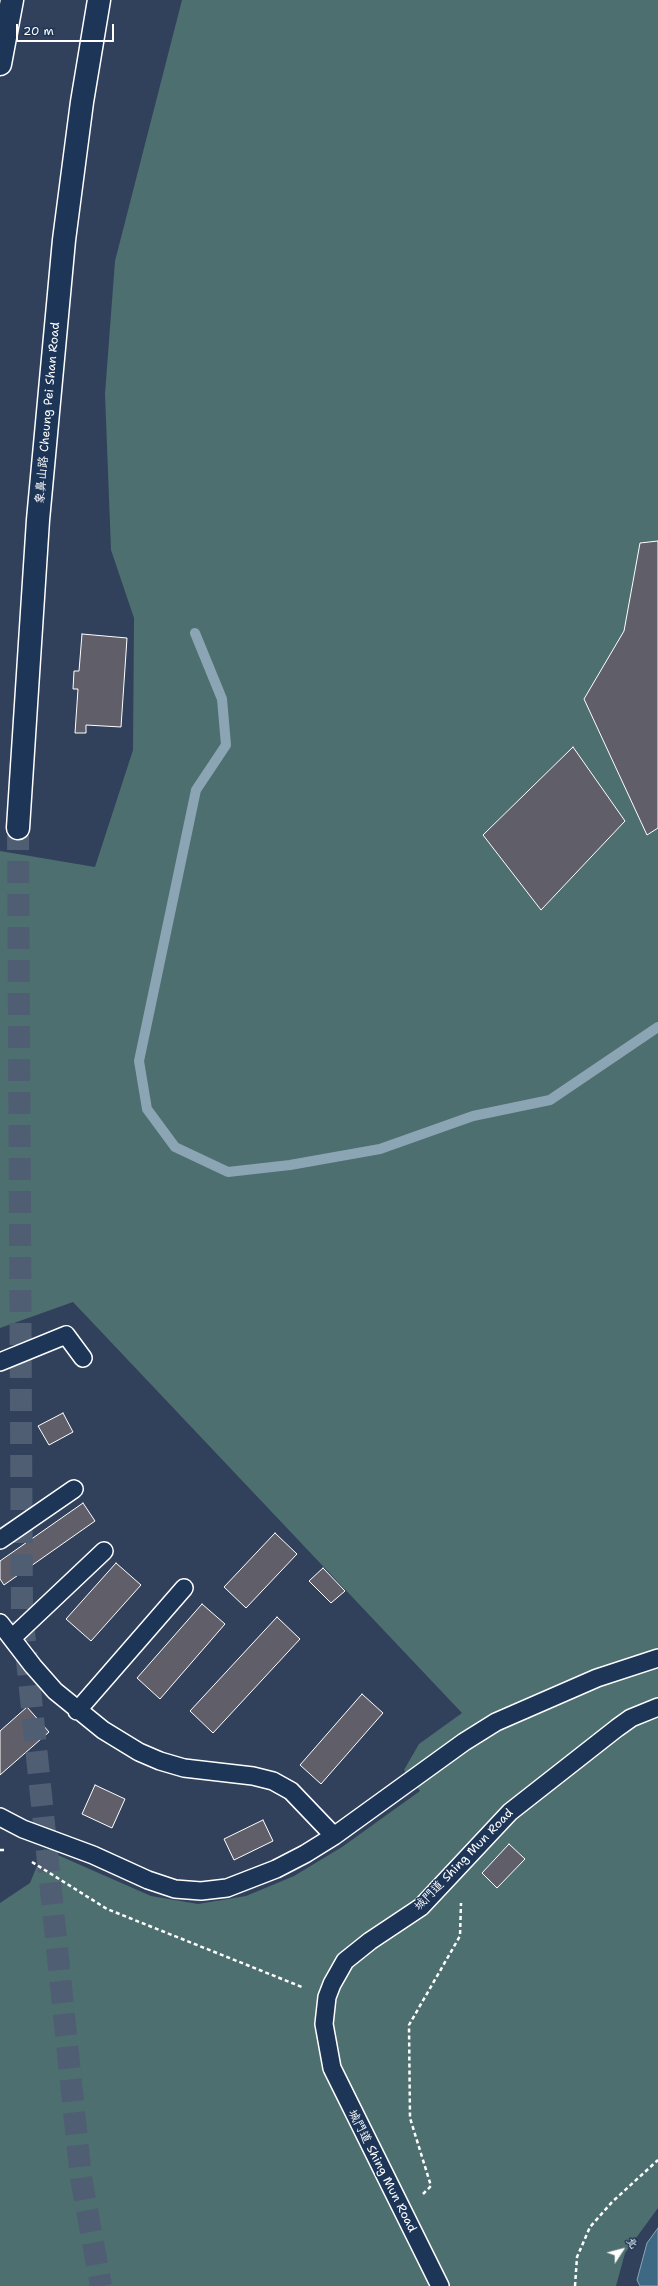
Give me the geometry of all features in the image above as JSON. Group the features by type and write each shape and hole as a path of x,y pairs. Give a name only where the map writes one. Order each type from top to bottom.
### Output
{"highway":[{"path":"0,64 12,0"},
{"name":"象鼻山路 Cheung Pei Shan Road","path":"18,828 38,520 64,248 82,102 99,0"}],"lane":[{"path":"0,1362 66,1335 84,1358"},
{"path":"0,1540 74,1489"},
{"path":"12,1638 104,1551"},
{"path":"77,1711 184,1588"},
{"path":"0,1623 55,1691 77,1711 139,1752 160,1761 184,1768 253,1776 272,1781 291,1791 334,1836"},
{"path":"0,1817 22,1829 93,1855 148,1880 175,1888 201,1891 227,1888 251,1880 276,1869 334,1836 464,1742 496,1722 597,1678 658,1658"},
{"name":"城門道 Shing Mun Road","path":"440,2286 332,2068 325,2038 325,2011 327,1997 337,1971 345,1961 370,1941 421,1907 510,1812 631,1718 658,1707"}],"path":[{"path":"28,1859 107,1909 327,1997"},
{"path":"431,2186 410,2118 409,2025 460,1936"},
{"path":"576,2286 577,2257 590,2227 612,2202 658,2160"}],"green space":[{"path":"182,0 658,0 658,2208 625,2253 616,2286 0,2286 0,1903 30,1883 44,1849 151,1896 198,1904 246,1896 294,1876 342,1847 420,1791 404,1770 419,1744 462,1713 73,1302 0,1328 0,851 95,867 133,750 134,618 111,550 105,394 115,261"}],"water":[{"path":"658,2228 658,2286 640,2286 637,2280 647,2243"}],"building":[{"path":"658,541 658,828 647,835 584,699 624,631 640,543"},
{"path":"82,634 127,638 121,727 86,725 86,733 75,733 78,689 73,689 74,671 79,671"},
{"path":"573,747 625,821 541,910 483,835"},
{"path":"63,1413 73,1432 49,1445 38,1426"},
{"path":"83,1503 95,1521 4,1585 0,1579 0,1561"},
{"path":"275,1533 297,1554 246,1608 224,1587"},
{"path":"116,1563 141,1585 91,1641 66,1619"},
{"path":"323,1568 345,1591 331,1603 309,1581"},
{"path":"202,1604 225,1624 160,1699 137,1678"},
{"path":"277,1617 300,1639 213,1733 190,1711"},
{"path":"362,1694 383,1713 321,1784 300,1765"},
{"path":"27,1707 49,1732 0,1775 0,1731"},
{"path":"95,1785 125,1799 112,1828 82,1814"},
{"path":"263,1820 273,1841 234,1860 224,1839"},
{"path":"509,1844 525,1859 497,1888 482,1873"}],"waterway":[{"path":"195,633 222,699 226,745 196,790 139,1061 147,1109 175,1147 228,1172 290,1165 380,1149 473,1116 550,1100 658,1027"}],"tunnel":[{"path":"18,828 22,1613 81,2178 101,2286"}]}
